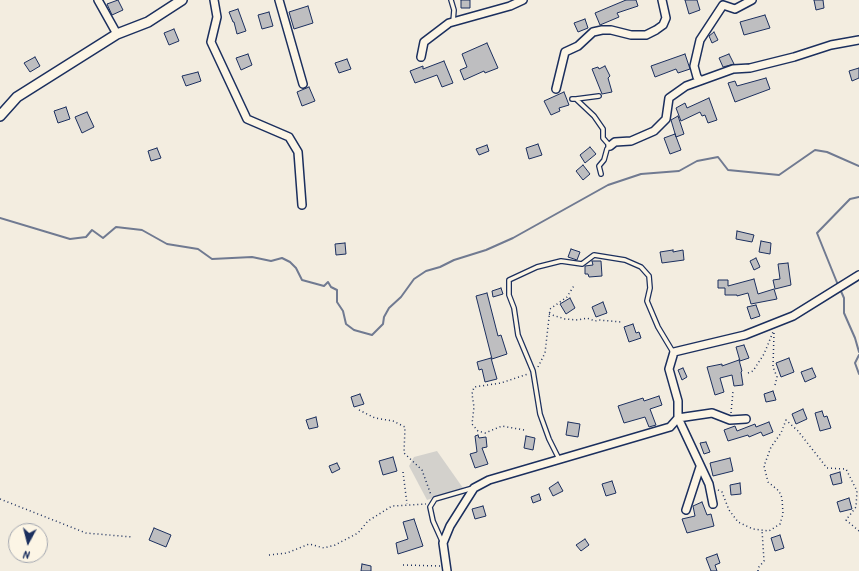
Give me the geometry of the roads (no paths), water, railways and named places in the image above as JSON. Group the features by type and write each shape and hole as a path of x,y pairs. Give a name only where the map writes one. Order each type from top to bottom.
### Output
{"street":[{"path":"98,0 117,34"},
{"path":"0,116 17,97 117,34 148,22 182,0"},
{"path":"214,0 217,16 211,42 247,119 289,136 298,152 302,205"},
{"path":"279,0 303,84"},
{"path":"421,57 424,42 449,23 510,6 523,0"},
{"path":"556,89 565,52 578,46 592,32 611,30 631,35 646,35 656,30 663,25 666,18 662,0"},
{"path":"700,80 694,66 700,40 723,5 735,9 752,0"},
{"path":"610,146 615,142 631,141 654,131 666,118 669,98 684,87 700,80 733,69 750,68 794,57 831,45 859,40"},
{"path":"713,504 709,484 678,418 678,401 669,369 674,352 745,335 793,316 859,275"},
{"path":"446,568 443,543 450,526 474,488 489,480 670,427 678,418 712,414 730,420 746,419"},
{"path":"686,510 700,467"}],"lane":[{"path":"451,0 454,10 453,22"},
{"path":"599,96 574,99 598,122 603,129 603,138 610,146 607,149 604,160 599,166 601,174"},
{"path":"559,459 549,440 540,414 533,371 518,335 514,308 509,295 509,280 537,267 561,262 582,264 594,255 625,260 642,268 648,276 650,288 647,301 658,327 674,352"},
{"path":"443,543 433,521 430,506 435,499 474,488"}],"waterway":[{"path":"0,218 70,239 86,237 92,230 103,238 116,227 142,230 167,244 198,249 212,259 252,257 271,261 282,258 290,262 296,268 302,280 324,286 328,282 331,287 337,290 337,302 343,311 346,324 354,330 372,335 383,324 384,317 389,308 401,297 414,279 426,271 486,250 513,238 608,185 641,174 679,171 697,161 718,157 728,170 779,175 815,150 827,152 859,166"},
{"path":"838,285 817,233 850,199 859,197"},
{"path":"840,289 844,298 844,313 855,338 859,352"},
{"path":"859,355 855,363 859,374"}]}
